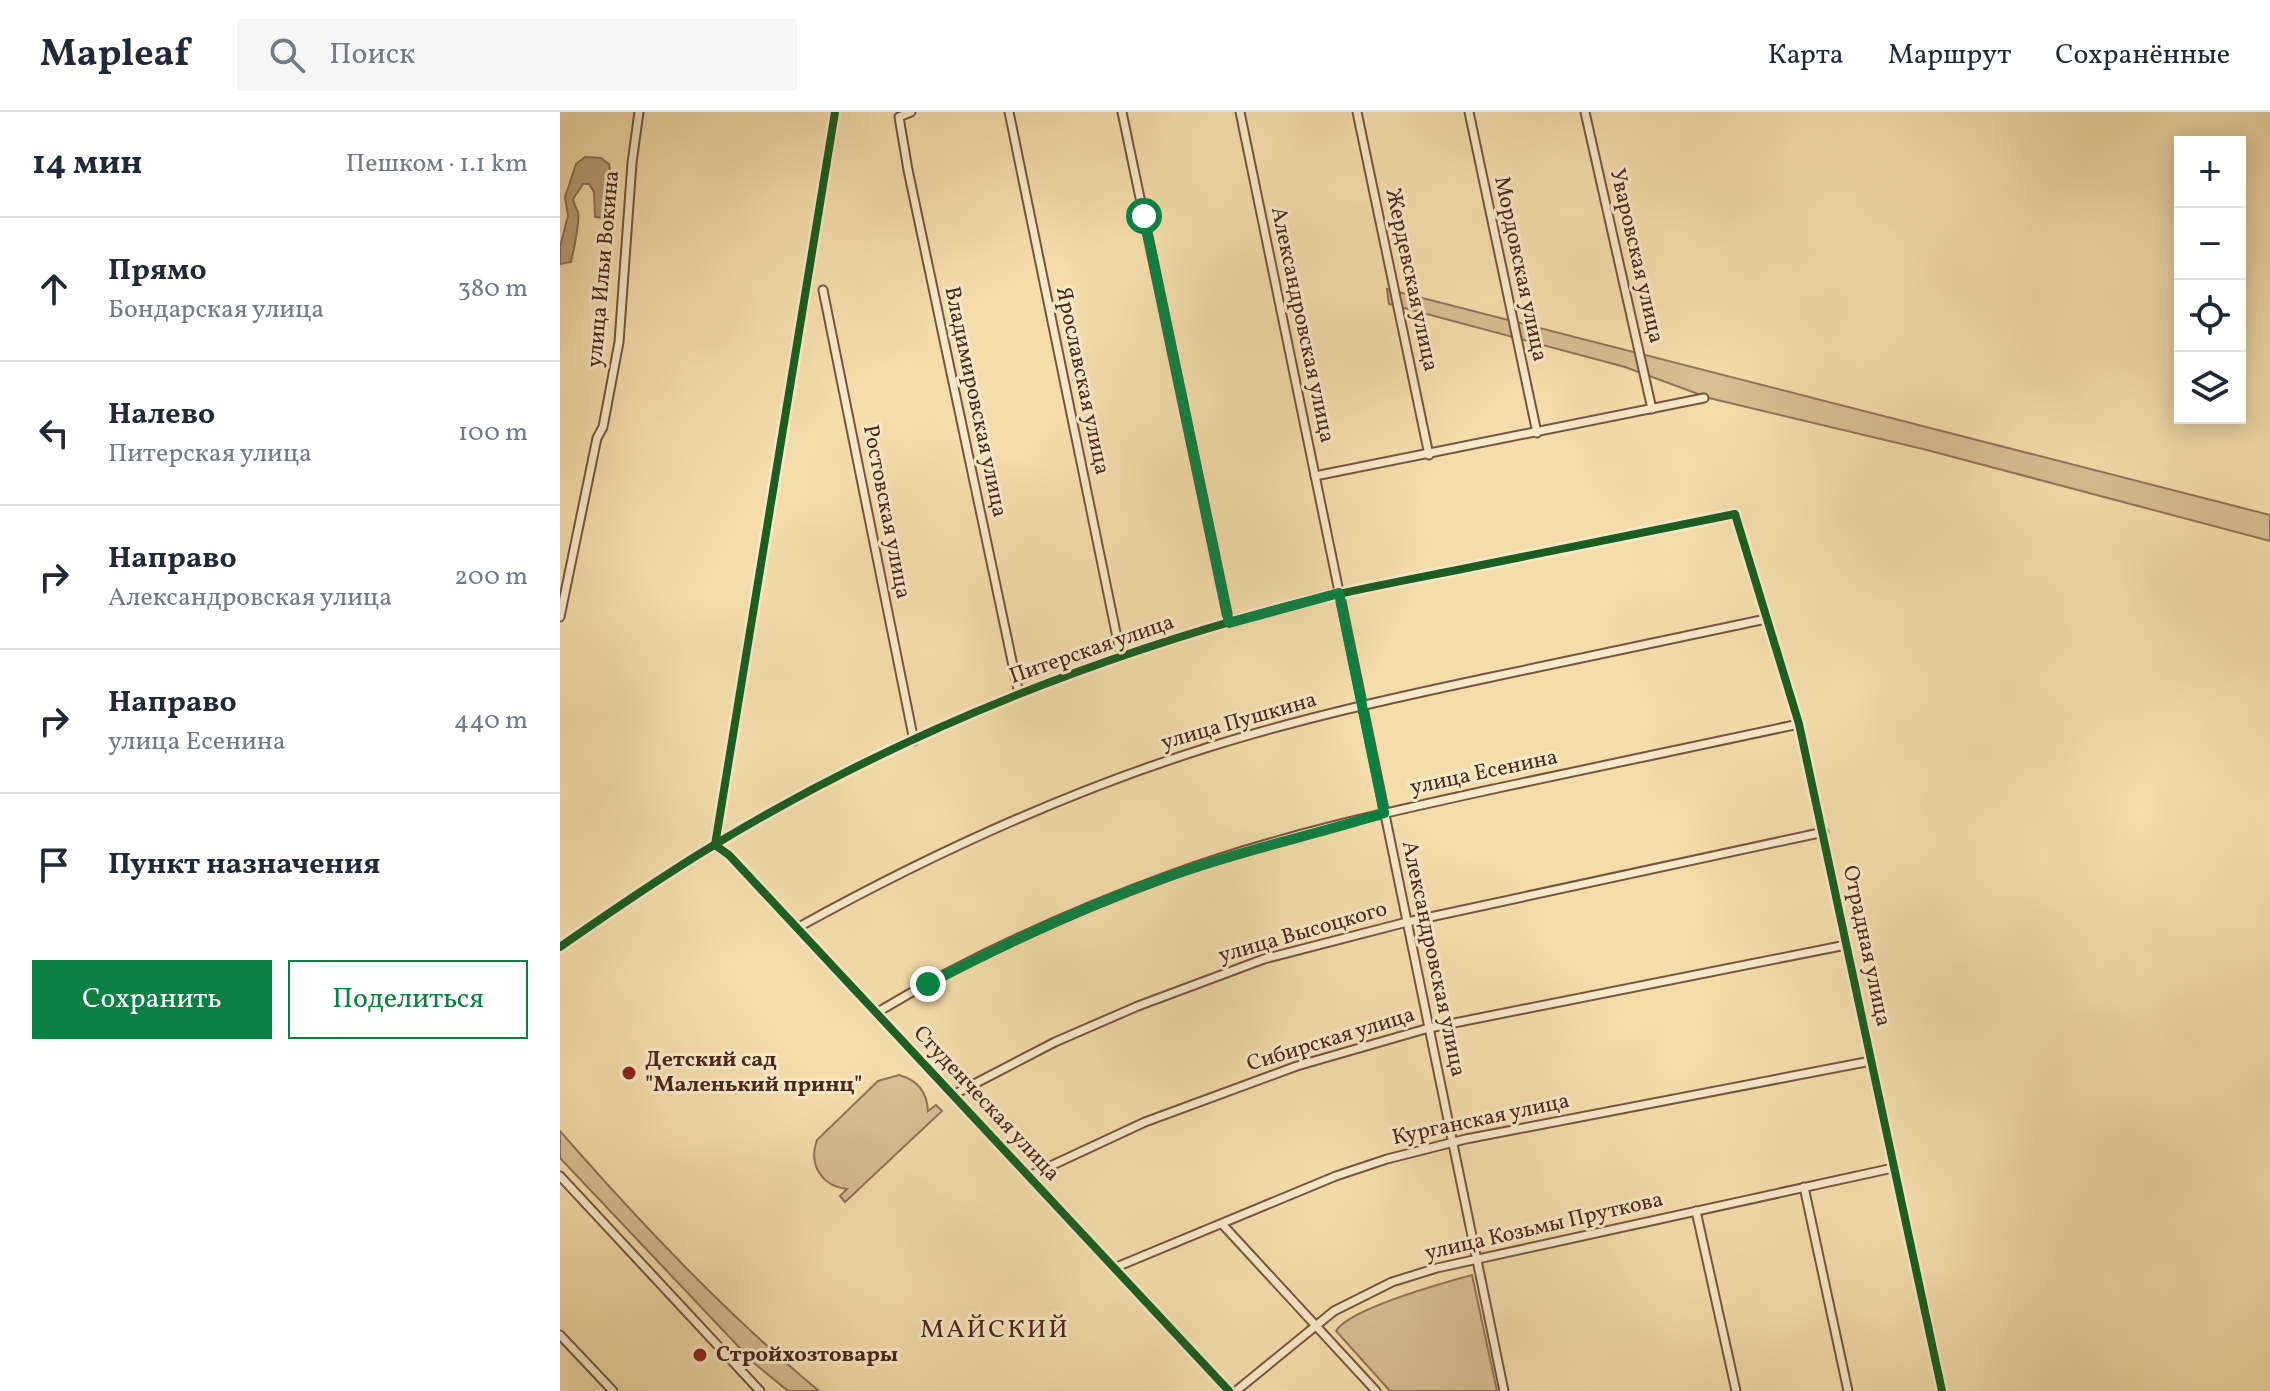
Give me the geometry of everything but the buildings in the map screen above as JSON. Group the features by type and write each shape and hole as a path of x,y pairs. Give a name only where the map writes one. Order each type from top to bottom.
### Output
{"street":[{"name":"улица Ильи Вокина","path":"560,617 619,342 632,163 639,112"},
{"path":"715,845 835,112"},
{"name":"Владимировская улица","path":"911,112 899,117 908,170 1019,694"},
{"name":"Ярославская улица","path":"1009,112 1121,657"},
{"path":"1122,112 1229,623"},
{"name":"Александровская улица","path":"1240,112 1504,1391"},
{"name":"Жердевская улица","path":"1357,112 1429,455"},
{"name":"Мордовская улица","path":"1469,112 1537,433"},
{"name":"Уваровская улица","path":"1585,112 1652,409"},
{"name":"Ростовская улица","path":"823,290 914,741"},
{"path":"1315,476 1704,398"},
{"name":"Питерская улица","path":"560,947 715,845 863,764 1019,694 1121,657 1339,593 1735,514"},
{"name":"Отрадная улица","path":"1735,514 1799,724 1942,1391"},
{"name":"улица Пушкина","path":"797,928 962,844 1076,794 1208,747 1362,705 1766,619"},
{"name":"улица Есенина","path":"876,1013 980,957 1172,875 1250,850 1384,813 1799,724"},
{"name":"улица Высоцкого","path":"953,1095 1055,1042 1138,1006 1264,959 1407,922 1824,832"},
{"name":"Студенческая улица","path":"715,845 729,855 1229,1391"},
{"name":"Сибирская улица","path":"1029,1176 1145,1122 1297,1066 1429,1028 1846,945"},
{"name":"Курганская улица","path":"1114,1268 1336,1176 1387,1159 1452,1142 1871,1061"},
{"name":"улица Козьмы Пруткова","path":"1236,1391 1334,1311 1392,1282 1476,1259 1893,1168"},
{"path":"560,1176 750,1387 760,1391"},
{"path":"1804,1187 1848,1391"},
{"path":"1696,1211 1736,1391"},
{"path":"1223,1225 1376,1391"},
{"path":"560,1335 613,1391"}],"shaded area":[{"path":"585,157 601,158 609,164 611,206 606,218 595,217 594,192 589,184 583,184 573,199 578,216 571,262 560,264 560,247 568,216 565,197 576,164"},
{"path":"1387,289 2270,515 2270,541 1927,450 1709,398 1625,367 1389,304"},
{"path":"899,1075 920,1088 928,1111 936,1105 942,1111 845,1202 840,1196 847,1189 830,1184 819,1173 814,1158 817,1140 878,1081"},
{"path":"560,1131 684,1266 819,1391 788,1391 754,1363 560,1158"},
{"path":"1472,1275 1497,1391 1390,1391 1336,1331 1345,1322 1378,1305"}],"cycle path":[{"path":"835,112 715,845 729,855 1229,1391"},
{"path":"560,947 714,845 781,806 920,736 1064,677 1212,627 1287,606 1735,514 1799,724 1942,1391"}],"place":[{"name":"Детский сад \"Маленький принц\"","path":"629,1073"},
{"name":"Стройхозтовары","path":"700,1355"}],"district":[{"name":"МАЙСКИЙ","path":"995,1330"}],"route":[{"path":"928,984 980,957 1172,875 1384,813 1339,593 1229,623 1144,216"}]}
